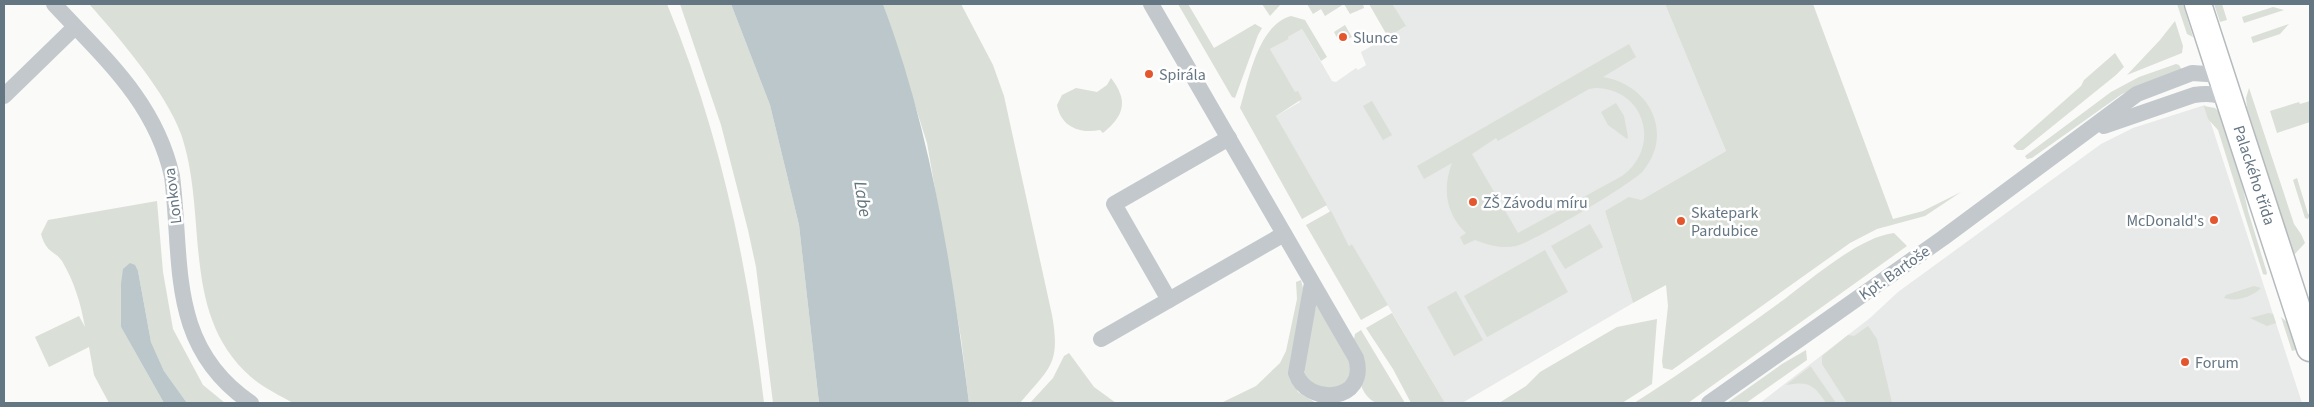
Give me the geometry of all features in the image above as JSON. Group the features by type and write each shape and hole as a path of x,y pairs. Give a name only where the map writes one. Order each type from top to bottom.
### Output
{"main road":[{"name":"Palackého třída","path":"2198,4 2235,112 2310,348"}],"street":[{"name":"Lonkova","path":"54,4 126,82 154,122 168,159 172,176 180,286 185,311 193,334 207,359 222,378 251,403"},
{"path":"1151,4 1229,138 1312,283 1357,363 1357,378 1353,387 1344,395 1331,400 1319,399 1309,395 1300,386 1296,373 1312,283"},
{"path":"4,95 75,27"},
{"name":"Kpt. Bartoše","path":"1709,403 2137,94 2201,67 2208,58 2209,38"},
{"name":"Kpt. Bartoše","path":"2188,74 2202,72 2222,75"},
{"name":"Kpt. Bartoše","path":"2194,96 2222,75"},
{"name":"Kpt. Bartoše","path":"2077,139 2127,117 2194,96 2208,94 2223,98 2235,112"},
{"path":"1168,300 1114,204 1229,138"},
{"path":"1101,339 1284,234"}],"shaded area":[{"path":"89,4 667,4 686,52 717,150 750,301 764,403 293,403 261,385 228,352 214,324 205,294 189,165 181,134 174,118 165,101 141,66"},
{"path":"680,4 731,4 770,105 799,225 819,403 773,403 756,267 748,230 721,125"},
{"path":"883,4 961,4 993,65 1004,96 1052,315 1055,345 1050,365 1020,403 969,403 961,338 927,143"},
{"path":"1178,4 1188,4 1214,48 1255,24 1262,28 1235,98 1232,97"},
{"path":"1262,4 1281,4 1270,16"},
{"path":"1307,4 1344,4 1325,16 1321,9 1313,14"},
{"path":"1344,4 1363,4 1364,8 1350,14"},
{"path":"1369,4 1395,4 1393,5 1406,26 1388,37"},
{"name":"ZŠ Závodu míru","path":"1665,4 1726,151 1641,200 1605,211 1633,303 1462,403 1445,403 1352,244 1349,246 1276,116 1300,102 1270,49 1289,39 1288,37 1302,29 1332,81 1336,82 1356,68 1358,70 1366,65 1361,52 1405,27 1393,5"},
{"path":"1665,4 1813,4 1893,219 1923,211 1961,192 1925,216 1877,229 1850,243 1672,370 1663,368 1662,361 1668,306 1666,285 1633,303 1605,211 1629,197 1641,200 1726,151"},
{"path":"2177,4 2183,4 2193,37 2187,34"},
{"path":"2214,4 2222,4 2227,20 2220,22"},
{"path":"2273,7 2284,10 2244,23 2242,17"},
{"path":"1291,16 1305,20 1327,57 1321,61 1302,29 1288,37 1289,39 1270,49 1295,92 1298,91 1302,99 1276,116 1327,205 1302,219 1240,108 1256,54 1263,41 1270,30 1280,21"},
{"path":"2175,21 2183,46 2182,53 2127,75 2160,40"},
{"path":"2289,24 2280,34 2253,43 2251,37"},
{"path":"1345,25 1352,37 1340,43 1334,32"},
{"path":"1629,44 1636,57 1603,77 1619,81 1633,89 1652,112 1656,126 1657,141 1652,156 1643,171 1621,188 1561,224 1526,242 1516,246 1505,247 1475,240 1464,245 1460,237 1466,233 1454,218 1448,201 1447,182 1452,163 1424,179 1417,166","holes":["1595,88 1612,91 1626,98 1636,108 1642,121 1644,135 1642,150 1634,164 1622,176 1518,233 1472,154 1496,138 1498,141 1589,89"]},
{"path":"2115,53 2124,67 2116,75 2023,150 2017,150 2013,146 2081,86 2084,80"},
{"path":"2176,64 2182,70 2122,94 2032,158 2027,159 2025,156 2111,92 2139,77"},
{"path":"1111,78 1120,94 1122,108 1120,114 1110,127 1103,133 1100,130 1079,130 1067,124 1059,113 1057,105 1062,95 1076,88 1097,92 1107,85"},
{"path":"2249,88 2294,224 2305,243 2293,256 2247,108 2246,98"},
{"path":"1372,101 1392,135 1383,140 1363,106"},
{"path":"2310,101 2310,122 2277,133 2270,111 2299,102 2300,104"},
{"path":"1616,103 1624,116 1627,139 1608,125 1601,112"},
{"path":"2205,105 2302,403 1760,403 1870,318 1898,292 2101,144 2133,128"},
{"path":"2204,106 2215,108 2220,113 2232,139 2248,211 2267,273 2266,275 2263,274 2218,130 2208,119"},
{"path":"2297,178 2308,214 2310,214 2308,219 2305,218 2293,180"},
{"path":"157,201 163,272 173,329 203,385 225,403 187,403 164,371 151,342 138,271 121,284 121,327 164,403 109,403 94,375 89,347 49,367 35,337 79,316 85,327 79,301 70,277 62,261 48,248 41,234 48,220"},
{"path":"1331,211 1349,246 1352,244 1388,305 1361,320 1306,225"},
{"path":"1590,224 1603,247 1565,269 1551,246"},
{"path":"1894,233 1907,246 1688,403 1634,403 1723,343 1848,252 1879,236"},
{"path":"1545,250 1568,292 1487,337 1464,296"},
{"path":"1301,280 1303,288 1294,384 1298,392 1316,403 1221,403 1256,386 1280,363 1286,351 1297,299 1296,282"},
{"path":"2254,286 2261,288 2249,296 2239,299 2224,298 2226,295"},
{"path":"1456,291 1483,340 1454,356 1427,307"},
{"path":"1316,305 1351,360 1350,377 1335,391 1308,384 1303,367"},
{"path":"1392,313 1445,403 1411,403 1393,369 1366,328"},
{"path":"2269,313 2273,314 2276,323 2267,326 2250,318"},
{"path":"2281,317 2288,323 2298,349 2292,351"},
{"path":"1657,319 1652,384 1622,403 1499,403 1526,386 1540,372 1617,327"},
{"path":"1868,326 1877,339 1892,403 1847,403 1822,364 1822,356 1848,335 1854,336"},
{"path":"1361,330 1405,403 1380,404 1370,399 1365,392 1358,376 1354,339 1355,334"},
{"path":"1806,350 1807,360 1746,403 1727,403 1782,364"},
{"path":"1069,353 1094,387 1116,403 1030,403 1053,378 1064,356"},
{"path":"1811,366 1836,403 1826,403 1810,385 1800,383 1786,385"}],"water":[{"name":"Labe","path":"731,4 883,4 900,52 914,101 938,201 969,403 819,403 799,225 770,105"},
{"path":"130,263 135,265 138,271 151,342 164,371 187,403 164,403 121,327 123,269"}],"place":[{"name":"Slunce","path":"1343,37"},
{"name":"Spirála","path":"1149,74"},
{"name":"ZŠ Závodu míru","path":"1473,202"},
{"name":"McDonald's","path":"2214,220"},
{"name":"Skatepark Pardubice","path":"1681,221"},
{"name":"Forum","path":"2185,362"}]}
